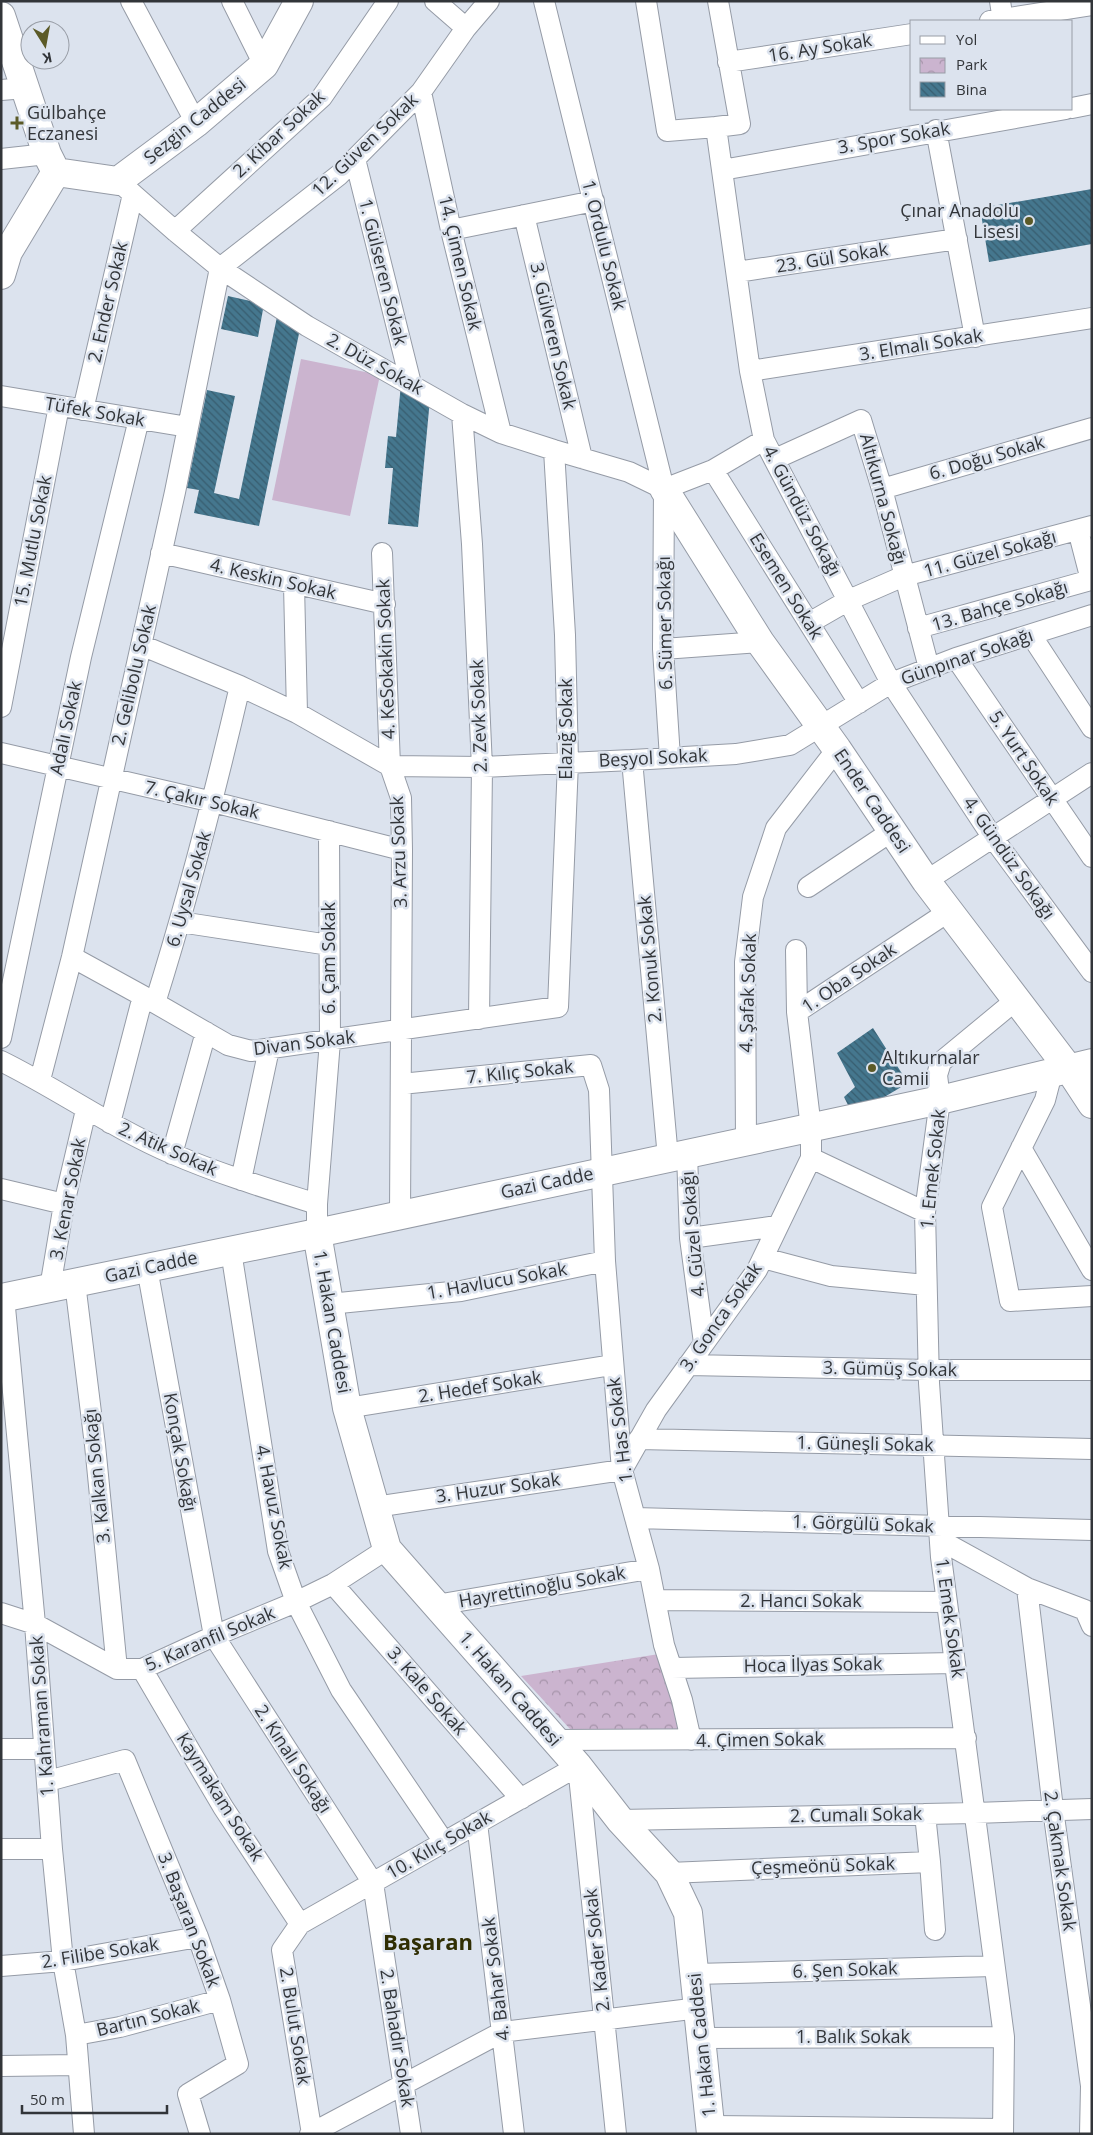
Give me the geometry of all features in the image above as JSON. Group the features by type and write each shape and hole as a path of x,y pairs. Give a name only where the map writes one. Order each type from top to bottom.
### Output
{"street":[{"path":"131,1 196,123"},
{"path":"232,1 264,65"},
{"name":"Sezgin Caddesi","path":"126,188 196,123 264,65 300,1"},
{"name":"2. Kibar Sokak","path":"174,231 322,97 388,1"},
{"path":"436,1 466,28"},
{"name":"12. Güven Sokak","path":"220,268 339,175 422,92 466,28 489,1"},
{"name":"1. Ordulu Sokak","path":"544,1 664,489"},
{"path":"646,1 667,131 740,124 718,1"},
{"path":"999,16 1092,4"},
{"path":"1,16 14,89 52,163"},
{"name":"16. Ay Sokak","path":"728,62 910,34"},
{"name":"14. Çimen Sokak","path":"422,92 450,230 501,432"},
{"path":"1073,108 1092,104"},
{"name":"3. Spor Sokak","path":"722,170 1019,113 1054,110"},
{"name":"4. Gündüz Sokağı","path":"716,127 750,371 764,440 891,683 993,838 1092,972"},
{"path":"936,130 975,337"},
{"path":"1,159 52,163 126,188"},
{"name":"1. Gülseren Sokak","path":"354,159 411,384"},
{"path":"3,259 52,163"},
{"name":"2. Düz Sokak","path":"126,188 174,231 220,268 307,326 462,414 501,432 628,472 664,489"},
{"name":"2. Ender Sokak","path":"83,410 126,188"},
{"path":"450,230 594,200"},
{"name":"3. Gülveren Sokak","path":"524,215 582,458"},
{"name":"23. Gül Sokak","path":"737,272 957,239"},
{"name":"2. Gelibolu Sokak","path":"40,1080 72,957 161,553 220,268"},
{"name":"3. Elmalı Sokak","path":"750,371 1092,318"},
{"name":"Tüfek Sokak","path":"1,396 188,427"},
{"name":"15. Mutlu Sokak","path":"1,706 59,406"},
{"name":"2. Zevk Sokak","path":"462,414 472,544 482,767 479,1019"},
{"name":"Adalı Sokak","path":"1,1038 81,657 139,419"},
{"name":"Altıkurna Sokağı","path":"775,459 861,420 882,489 929,668"},
{"name":"6. Doğu Sokak","path":"882,489 1092,428"},
{"path":"664,489 713,470 764,440"},
{"name":"Elazığ Sokak","path":"554,450 565,635 568,762 558,1007"},
{"name":"Esemen Sokak","path":"713,470 859,703"},
{"name":"Ender Caddesi","path":"664,489 760,642 837,749 926,881 1016,1000 1071,1068 1092,1104"},
{"name":"6. Sümer Sokağı","path":"664,489 663,649 670,758"},
{"name":"11. Güzel Sokağı","path":"809,623 849,600 904,576 1085,528"},
{"name":"13. Bahçe Sokağı","path":"918,628 1091,580 1085,528"},
{"name":"4. Keskin Sokak","path":"161,553 294,585 385,604"},
{"name":"4. KeSokakin Sokak","path":"382,553 390,766"},
{"path":"294,585 297,713"},
{"name":"Günpınar Sokağı","path":"821,727 891,683 956,658 1092,615"},
{"path":"1031,635 1092,728"},
{"path":"663,649 760,642"},
{"path":"141,645 240,686 297,713 390,766"},
{"name":"5. Yurt Sokak","path":"956,658 1092,857"},
{"name":"6. Uysal Sokak","path":"110,1123 149,999 180,922 213,802 240,686"},
{"name":"Beşyol Sokak","path":"390,766 482,767 736,754 790,745 821,727"},
{"name":"4. Şafak Sokak","path":"746,1142 745,962 753,897 776,828 837,749"},
{"name":"7. Çakır Sokak","path":"1,753 329,830 402,850"},
{"name":"2. Konuk Sokak","path":"632,760 677,1156"},
{"name":"3. Arzu Sokak","path":"390,766 401,798 402,1031 400,1216"},
{"path":"926,881 1092,773"},
{"name":"6. Çam Sokak","path":"317,1204 330,1040 329,830"},
{"path":"808,887 892,831"},
{"name":"1. Oba Sokak","path":"811,1128 797,1012 948,912"},
{"path":"180,922 329,945"},
{"path":"796,950 797,1012"},
{"name":"Divan Sokak","path":"72,957 228,1045 251,1051 402,1031 558,1007"},
{"name":"1. Emek Sokak","path":"1003,2131 1004,2037 939,1533 928,1370 925,1212 940,1100 937,1075 941,1062 1016,1000"},
{"path":"172,1154 206,1032"},
{"path":"241,1180 269,1049"},
{"name":"2. Atik Sokak","path":"1,1061 40,1080 86,1110 172,1154 241,1180 317,1204"},
{"name":"7. Kılıç Sokak","path":"401,1084 591,1065 599,1090 601,1171"},
{"path":"1071,1068 1045,1100 992,1207 1010,1301 1092,1296"},
{"name":"Gazi Cadde","path":"3,1298 317,1234 601,1171 746,1142 940,1100 1071,1068"},
{"name":"3. Kenar Sokak","path":"63,1285 64,1204 86,1110"},
{"name":"3. Gonca Sokak","path":"622,1470 656,1410 757,1270 811,1158 811,1128"},
{"path":"1021,1148 1092,1270"},
{"name":"4. Güzel Sokağı","path":"677,1156 704,1343"},
{"path":"811,1158 925,1212"},
{"name":"1. Has Sokak","path":"601,1171 612,1365 622,1470 648,1569 664,1645 682,1700 691,1740"},
{"path":"1,1189 64,1204"},
{"path":"317,1204 317,1234"},
{"path":"690,1238 777,1226"},
{"name":"1. Hakan Caddesi","path":"317,1234 347,1408 387,1549 578,1766 620,1820 669,1873 688,1913 711,2130"},
{"name":"4. Havuz Sokak","path":"232,1251 278,1551 296,1602 341,1690 444,1842"},
{"path":"762,1258 831,1276 926,1285"},
{"name":"1. Havlucu Sokak","path":"329,1304 461,1291 605,1261"},
{"name":"Konçak Sokağı","path":"147,1268 214,1636"},
{"name":"3. Kalkan Sokağı","path":"63,1285 95,1445 117,1669"},
{"name":"1. Kahraman Sokak","path":"3,1298 35,1624 52,1849 63,1962 76,2035 84,2134"},
{"name":"2. Hedef Sokak","path":"347,1408 612,1365"},
{"name":"3. Gümüş Sokak","path":"688,1365 928,1370 1092,1370"},
{"name":"1. Güneşli Sokak","path":"639,1439 1092,1449"},
{"name":"3. Huzur Sokak","path":"375,1506 622,1470"},
{"name":"1. Görgülü Sokak","path":"635,1518 939,1533 1092,1530"},
{"path":"939,1533 1027,1588 1090,1615"},
{"name":"5. Karanfil Sokak","path":"1,1613 35,1624 117,1669 142,1669 333,1584 387,1549"},
{"name":"Hayrettinoğlu Sokak","path":"436,1605 648,1569"},
{"name":"3. Kale Sokak","path":"333,1584 521,1799"},
{"name":"2. Çakmak Sokak","path":"1027,1588 1053,1809 1091,2086 1090,2134"},
{"name":"2. Hancı Sokak","path":"655,1600 947,1602"},
{"name":"2. Kınalı Sokağı","path":"214,1636 373,1883"},
{"name":"Hoca İlyas Sokak","path":"672,1668 955,1663"},
{"name":"Kaymakam Sokak","path":"142,1669 223,1807 300,1924"},
{"name":"4. Çimen Sokak","path":"555,1740 966,1738"},
{"path":"1,1749 43,1749"},
{"name":"3. Başaran Sokak","path":"48,1781 125,1760 198,1937 220,2000 238,2064 188,2094 200,2134"},
{"name":"10. Kılıç Sokak","path":"300,1924 578,1766"},
{"name":"2. Kader Sokak","path":"578,1766 616,2134"},
{"name":"2. Cumalı Sokak","path":"620,1820 1092,1809"},
{"path":"925,1814 935,1930"},
{"name":"4. Bahar Sokak","path":"477,1823 514,2134"},
{"path":"1,1849 52,1849"},
{"name":"Çeşmeönü Sokak","path":"669,1873 930,1862"},
{"name":"2. Bahadır Sokak","path":"373,1883 411,2134"},
{"name":"2. Bulut Sokak","path":"300,1924 282,1950 311,2134"},
{"name":"2. Filibe Sokak","path":"1,1966 63,1962 198,1937"},
{"name":"6. Şen Sokak","path":"695,1974 994,1966"},
{"name":"Bartın Sokak","path":"76,2035 120,2027 220,2000"},
{"path":"311,2134 502,2032 699,2008"},
{"name":"1. Balık Sokak","path":"702,2038 1004,2037"},
{"path":"1,2066 78,2065"},
{"path":"711,2130 1003,2131"}],"green space":[{"path":"301,359 380,375 350,516 272,500"},
{"path":"659,1654 680,1729 570,1729 521,1676"}],"building":[{"path":"1092,189 1092,244 989,262 980,208"},
{"path":"228,296 264,304 258,337 221,329"},
{"path":"278,312 301,324 259,526 194,513 199,490 187,488 207,390 235,396 214,493 239,499"},
{"path":"401,384 430,399 418,527 388,524 393,468 385,468 388,436 396,437"},
{"name":"Altıkurnalar Camii","path":"873,1028 908,1083 881,1099 849,1107 844,1097 855,1087 837,1053"}],"place":[{"name":"Gülbahçe Eczanesi","path":"17,123"},
{"name":"Çınar Anadolu Lisesi","path":"1029,221"},
{"name":"Altıkurnalar Camii","path":"872,1068"}],"district":[{"name":"Başaran","path":"428,1942"}]}
